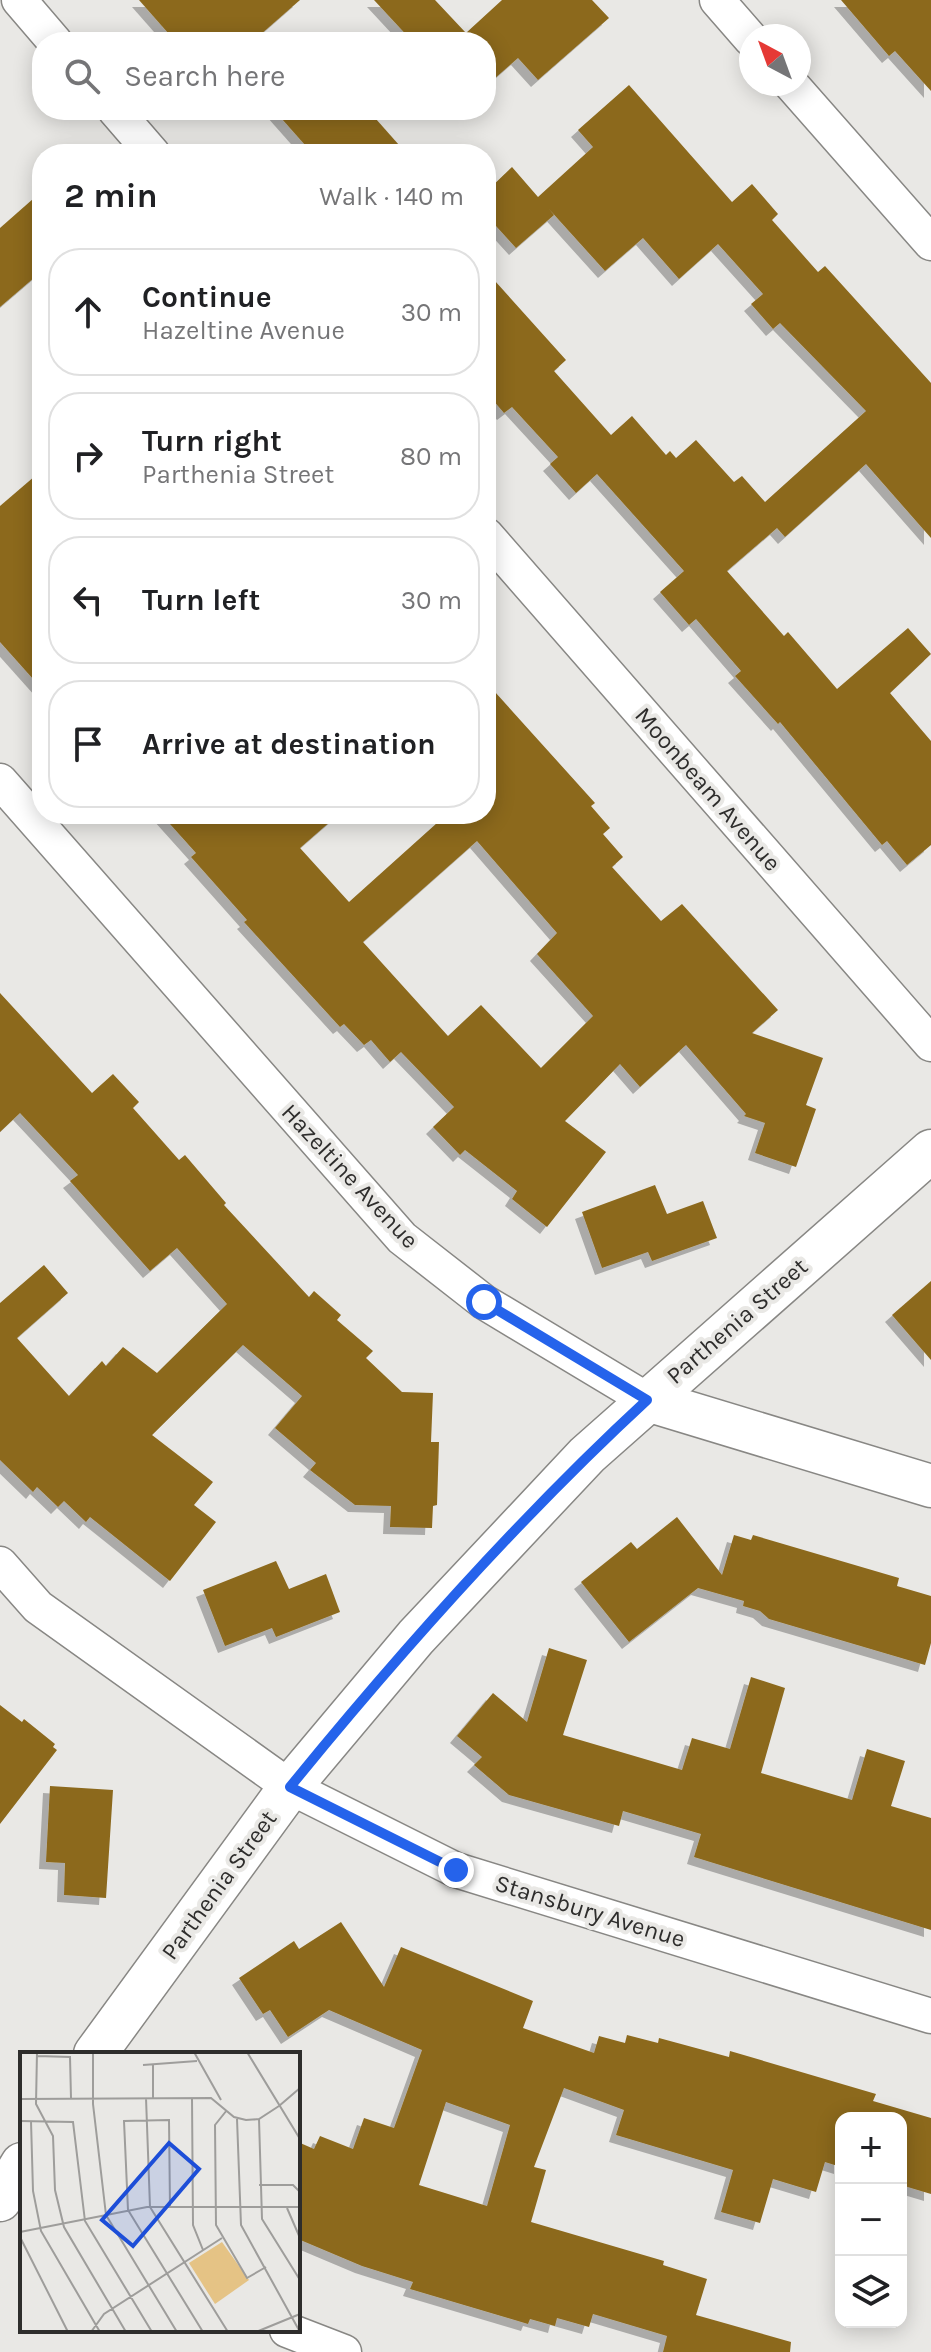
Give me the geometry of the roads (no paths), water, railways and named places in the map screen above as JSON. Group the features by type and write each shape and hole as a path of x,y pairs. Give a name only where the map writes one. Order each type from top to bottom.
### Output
{"street":[{"path":"19,0 46,32"},
{"path":"717,0 739,25"},
{"path":"802,96 931,243"},
{"path":"124,120 144,144"},
{"name":"Moonbeam Avenue","path":"496,546 931,1044"},
{"name":"Hazeltine Avenue","path":"0,781 32,817"},
{"name":"Hazeltine Avenue","path":"38,824 402,1238 484,1302 647,1400 931,1486"},
{"name":"Parthenia Street","path":"96,2052 290,1787 416,1637 587,1455 931,1151"},
{"name":"Stansbury Avenue","path":"0,1564 38,1607 290,1787 456,1870 931,2016"},
{"path":"20,2167 0,2201 20,2211"},
{"path":"292,2332 344,2352"}]}
